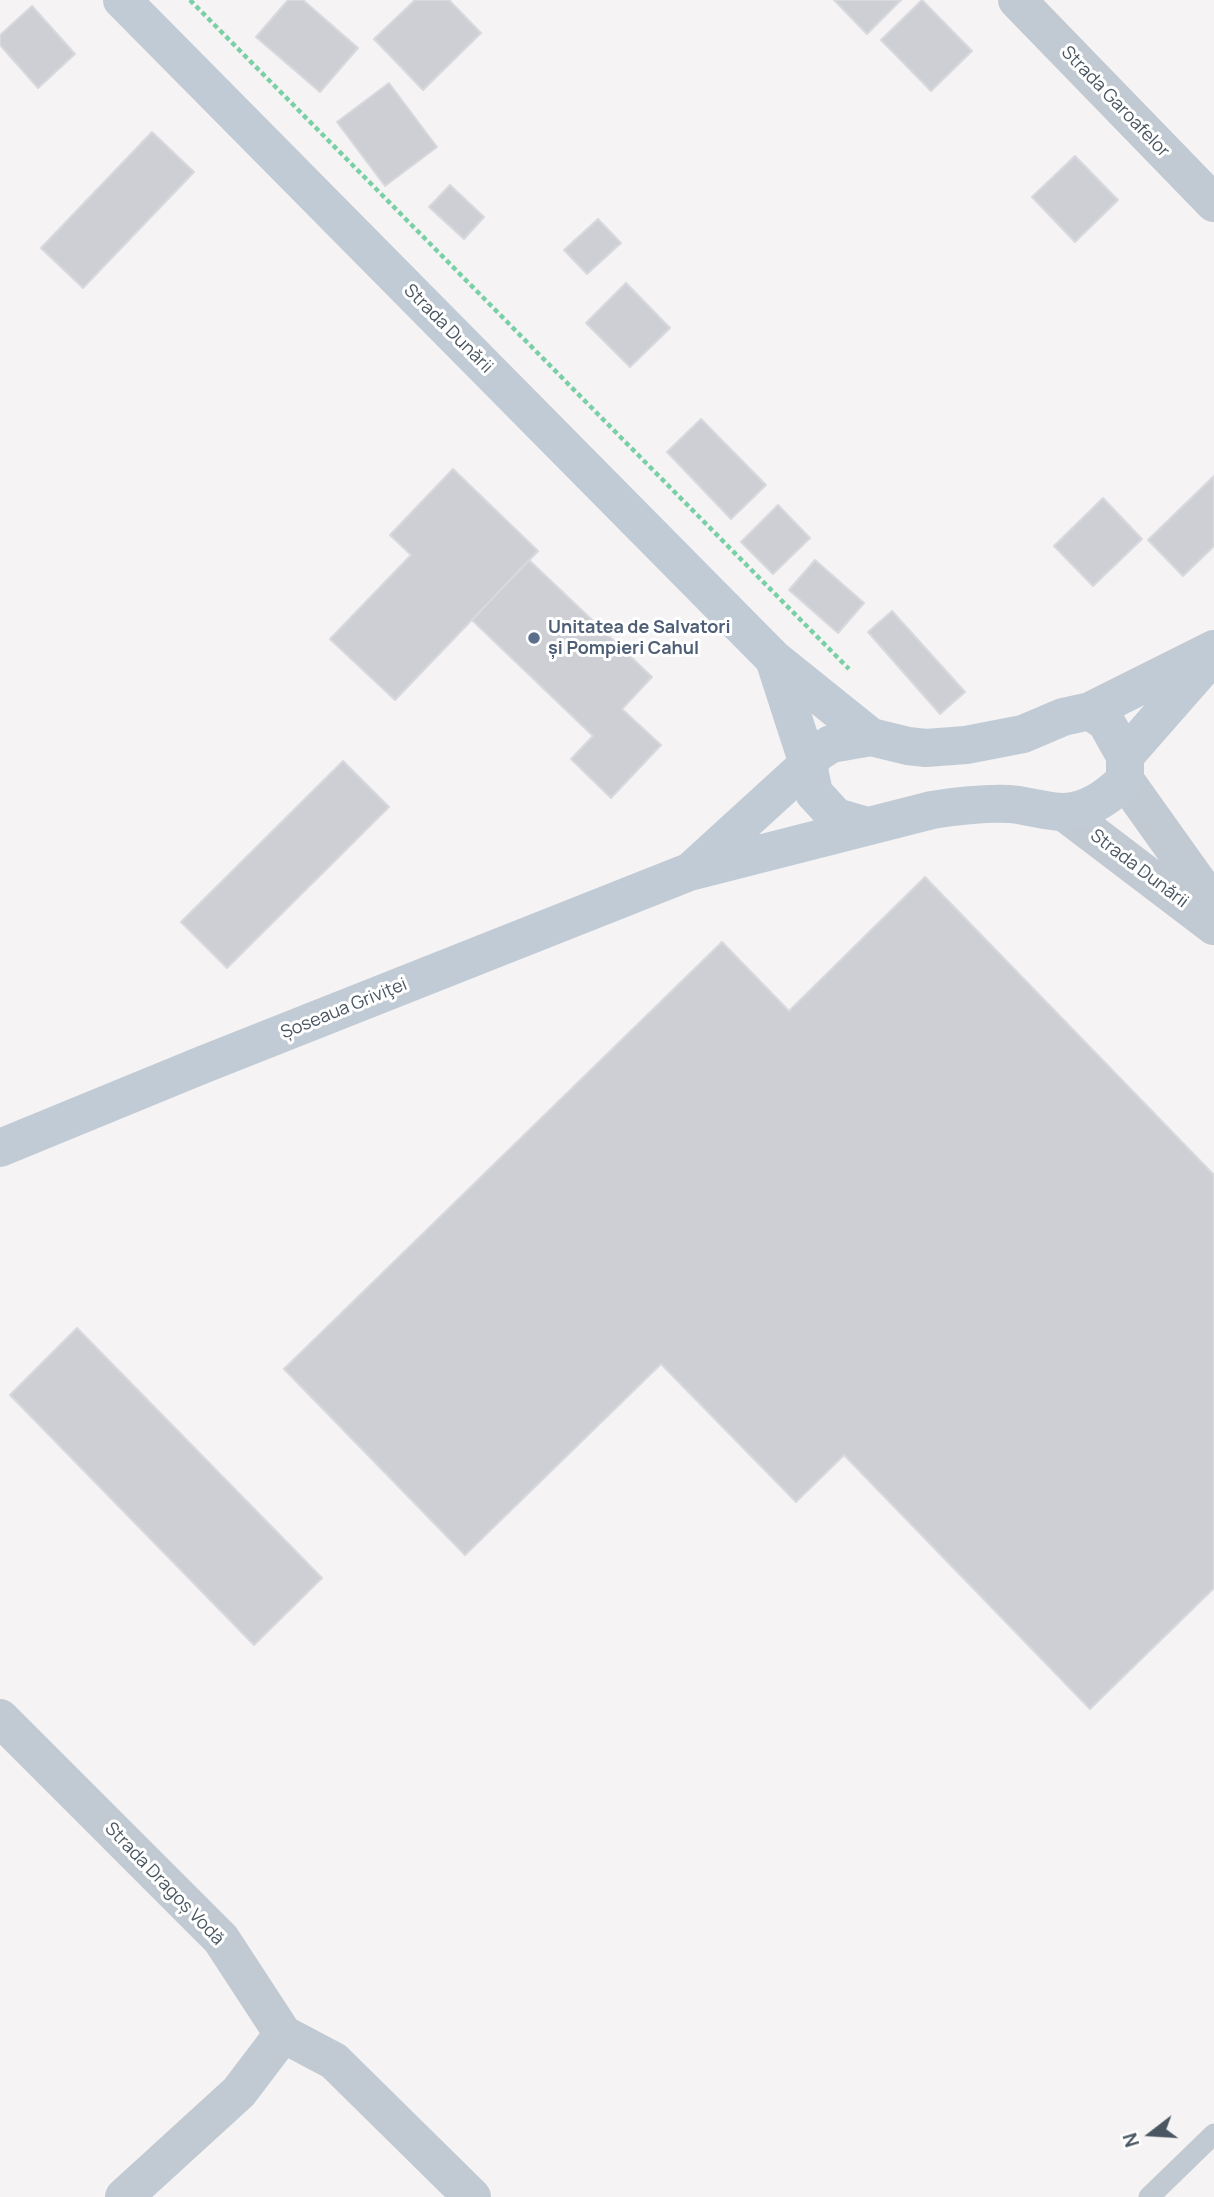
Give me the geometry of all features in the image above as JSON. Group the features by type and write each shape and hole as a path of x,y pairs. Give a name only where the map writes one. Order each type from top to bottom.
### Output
{"main road":[{"name":"Strada Dunării","path":"122,0 774,659 871,737"},
{"path":"871,737 926,748 966,745 1023,734 1063,717 1090,711 1214,649"},
{"path":"1064,812 1091,806 1114,792 1125,768 1214,654"},
{"name":"Strada Dunării","path":"774,659 808,764 814,793 836,817 867,826"},
{"path":"1090,711 1105,722 1125,768"},
{"name":"Șoseaua Griviţei","path":"689,872 817,753 831,744 871,737"},
{"name":"Șoseaua Griviţei","path":"0,1148 689,872 932,810 973,804 1013,804 1064,812"}],"street":[{"name":"Strada Garoafelor","path":"1017,0 1214,204"},
{"name":"Strada Dunării","path":"1125,768 1214,905"},
{"name":"Strada Dunării","path":"1064,812 1214,926"},
{"name":"Strada Dragoș Vodă","path":"0,1718 221,1939 283,2034 334,2061 472,2197"},
{"path":"124,2197 239,2092 283,2034"}],"lane":[{"path":"1149,2197 1214,2134"}],"path":[{"path":"190,0 849,670"}],"building":[{"path":"288,0 303,0 358,48 320,92 256,37"},
{"path":"415,0 449,0 481,33 423,90 374,39"},
{"path":"834,0 901,0 867,34"},
{"path":"922,0 972,51 931,91 881,40"},
{"path":"32,6 75,54 38,88 0,45 0,35"},
{"path":"389,83 437,147 385,186 337,122"},
{"path":"152,132 194,172 83,288 41,248"},
{"path":"1075,156 1118,200 1075,242 1032,197"},
{"path":"450,185 484,217 464,239 429,207"},
{"path":"598,219 621,243 587,274 564,250"},
{"path":"626,283 670,328 630,367 586,323"},
{"path":"701,419 766,485 731,519 667,452"},
{"path":"453,469 538,551 395,700 330,639 411,555 390,535"},
{"path":"1214,476 1214,546 1183,576 1148,540"},
{"path":"1103,498 1142,539 1093,586 1054,546"},
{"path":"778,505 810,538 773,574 741,542"},
{"path":"529,560 652,677 622,709 661,745 611,798 571,759 593,736 472,620"},
{"path":"815,560 864,603 838,633 789,590"},
{"path":"892,611 965,692 940,714 868,632"},
{"path":"343,761 389,807 227,968 181,922"},
{"path":"925,877 1214,1175 1214,1588 1090,1709 844,1455 796,1502 661,1364 465,1555 284,1369 722,942 789,1011"},
{"path":"77,1328 322,1578 254,1645 10,1395"}],"place":[{"name":"Unitatea de Salvatori și Pompieri Cahul","path":"534,638"}]}
